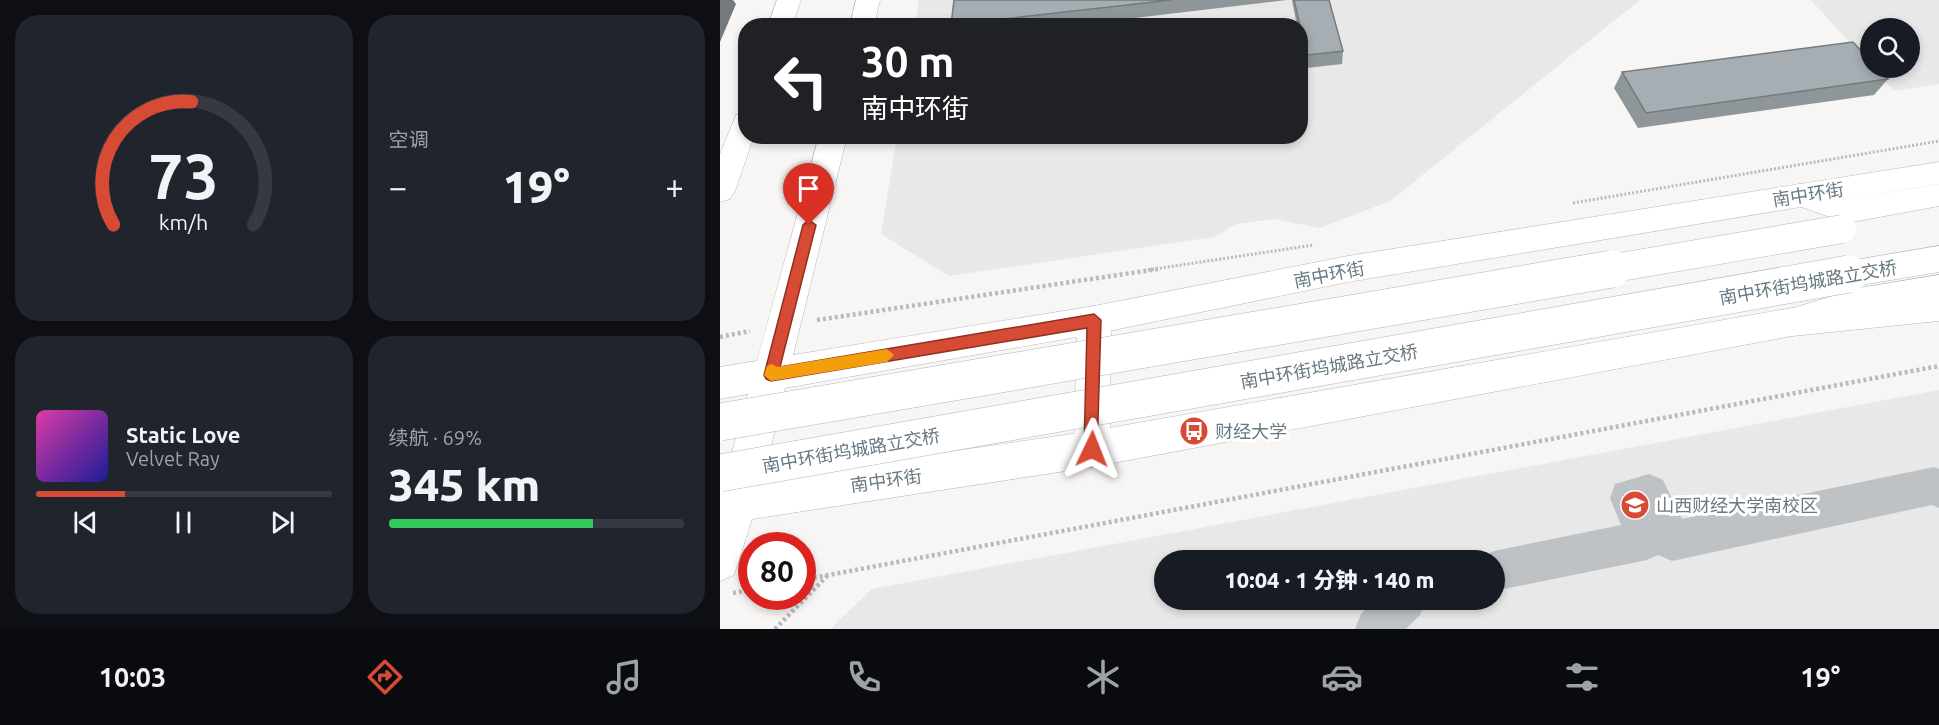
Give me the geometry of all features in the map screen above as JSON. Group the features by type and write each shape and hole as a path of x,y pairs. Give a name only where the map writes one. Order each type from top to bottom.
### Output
{"main road":[{"path":"783,18 789,0"},
{"path":"864,18 868,0"},
{"path":"720,191 738,143"},
{"path":"720,561 726,493 771,375 782,325 831,144"},
{"name":"南中环街","path":"720,383 1094,320 1348,269 1939,173"},
{"path":"1800,195 1846,211 1939,195"},
{"path":"720,422 1939,213"},
{"name":"南中环街坞城路立交桥","path":"726,493 1849,274 1939,259"},
{"path":"1792,322 1859,303 1939,288"},
{"name":"南中环街","path":"726,493 1092,449 1792,322 1939,307"},
{"path":"1092,449 1094,320"}],"street":[{"path":"1505,569 1647,540 1629,498 1648,493 1672,541 1934,486 1939,489"},
{"path":"1376,629 1395,610"}],"path":[{"path":"1566,204 1939,141"},
{"path":"720,337 782,325 1322,244"},
{"path":"816,577 1939,366"},
{"path":"775,629 828,575"}],"shaded area":[{"path":"919,0 1640,0 1390,201 1320,228 1274,219 1236,224 1214,237 949,276 881,234 896,144 1308,144 1308,18 916,18"},
{"path":"1811,0 1939,0 1939,84 1894,91 1882,78 1920,78 1920,18 1860,18 1860,54"},
{"name":"山西财经大学南校区","path":"1939,390 1939,629 830,629 872,589"}],"building":[{"path":"954,0 1171,0 1013,18 952,18"},
{"path":"1294,0 1329,0 1343,51 1308,55 1308,18 1298,18"},
{"path":"1853,42 1860,50 1860,78 1888,79 1646,113 1622,72"}],"slow traffic":[{"path":"772,371 771,375 887,355"}],"place":[{"name":"财经大学","path":"1194,431"},
{"name":"山西财经大学南校区","path":"1635,505"}],"route":[{"path":"809,225 771,375 1094,320 1092,449"}]}
